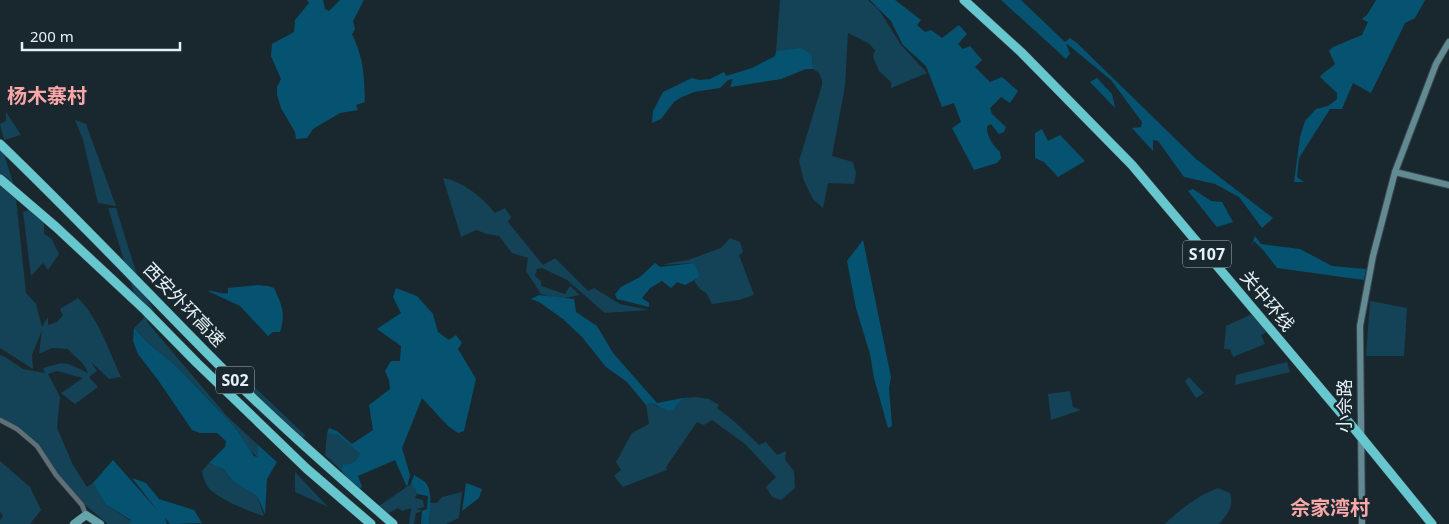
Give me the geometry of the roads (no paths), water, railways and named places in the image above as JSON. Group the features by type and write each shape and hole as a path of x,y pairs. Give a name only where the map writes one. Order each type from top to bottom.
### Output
{"highway":[{"name":"关中环线","path":"964,0 1021,52 1132,165 1438,524"},
{"name":"关中环线","path":"971,0 1024,48 1135,162 1360,433 1432,524"},
{"name":"西安外环高速","path":"0,144 69,210 209,355 317,458 392,524"},
{"name":"西安外环高速","path":"0,179 56,227 145,310 295,457 371,524"}],"main road":[{"path":"74,524 86,515 100,524"}],"street":[{"name":"小佘路","path":"1362,524 1360,326 1373,258 1395,172 1436,64 1449,42"},
{"path":"1395,172 1449,185"},
{"path":"0,420 17,429 37,446 56,475 82,505 86,515"}],"district":[{"name":"杨木寨村","path":"47,96"},
{"name":"佘家湾村","path":"1330,508"}]}
